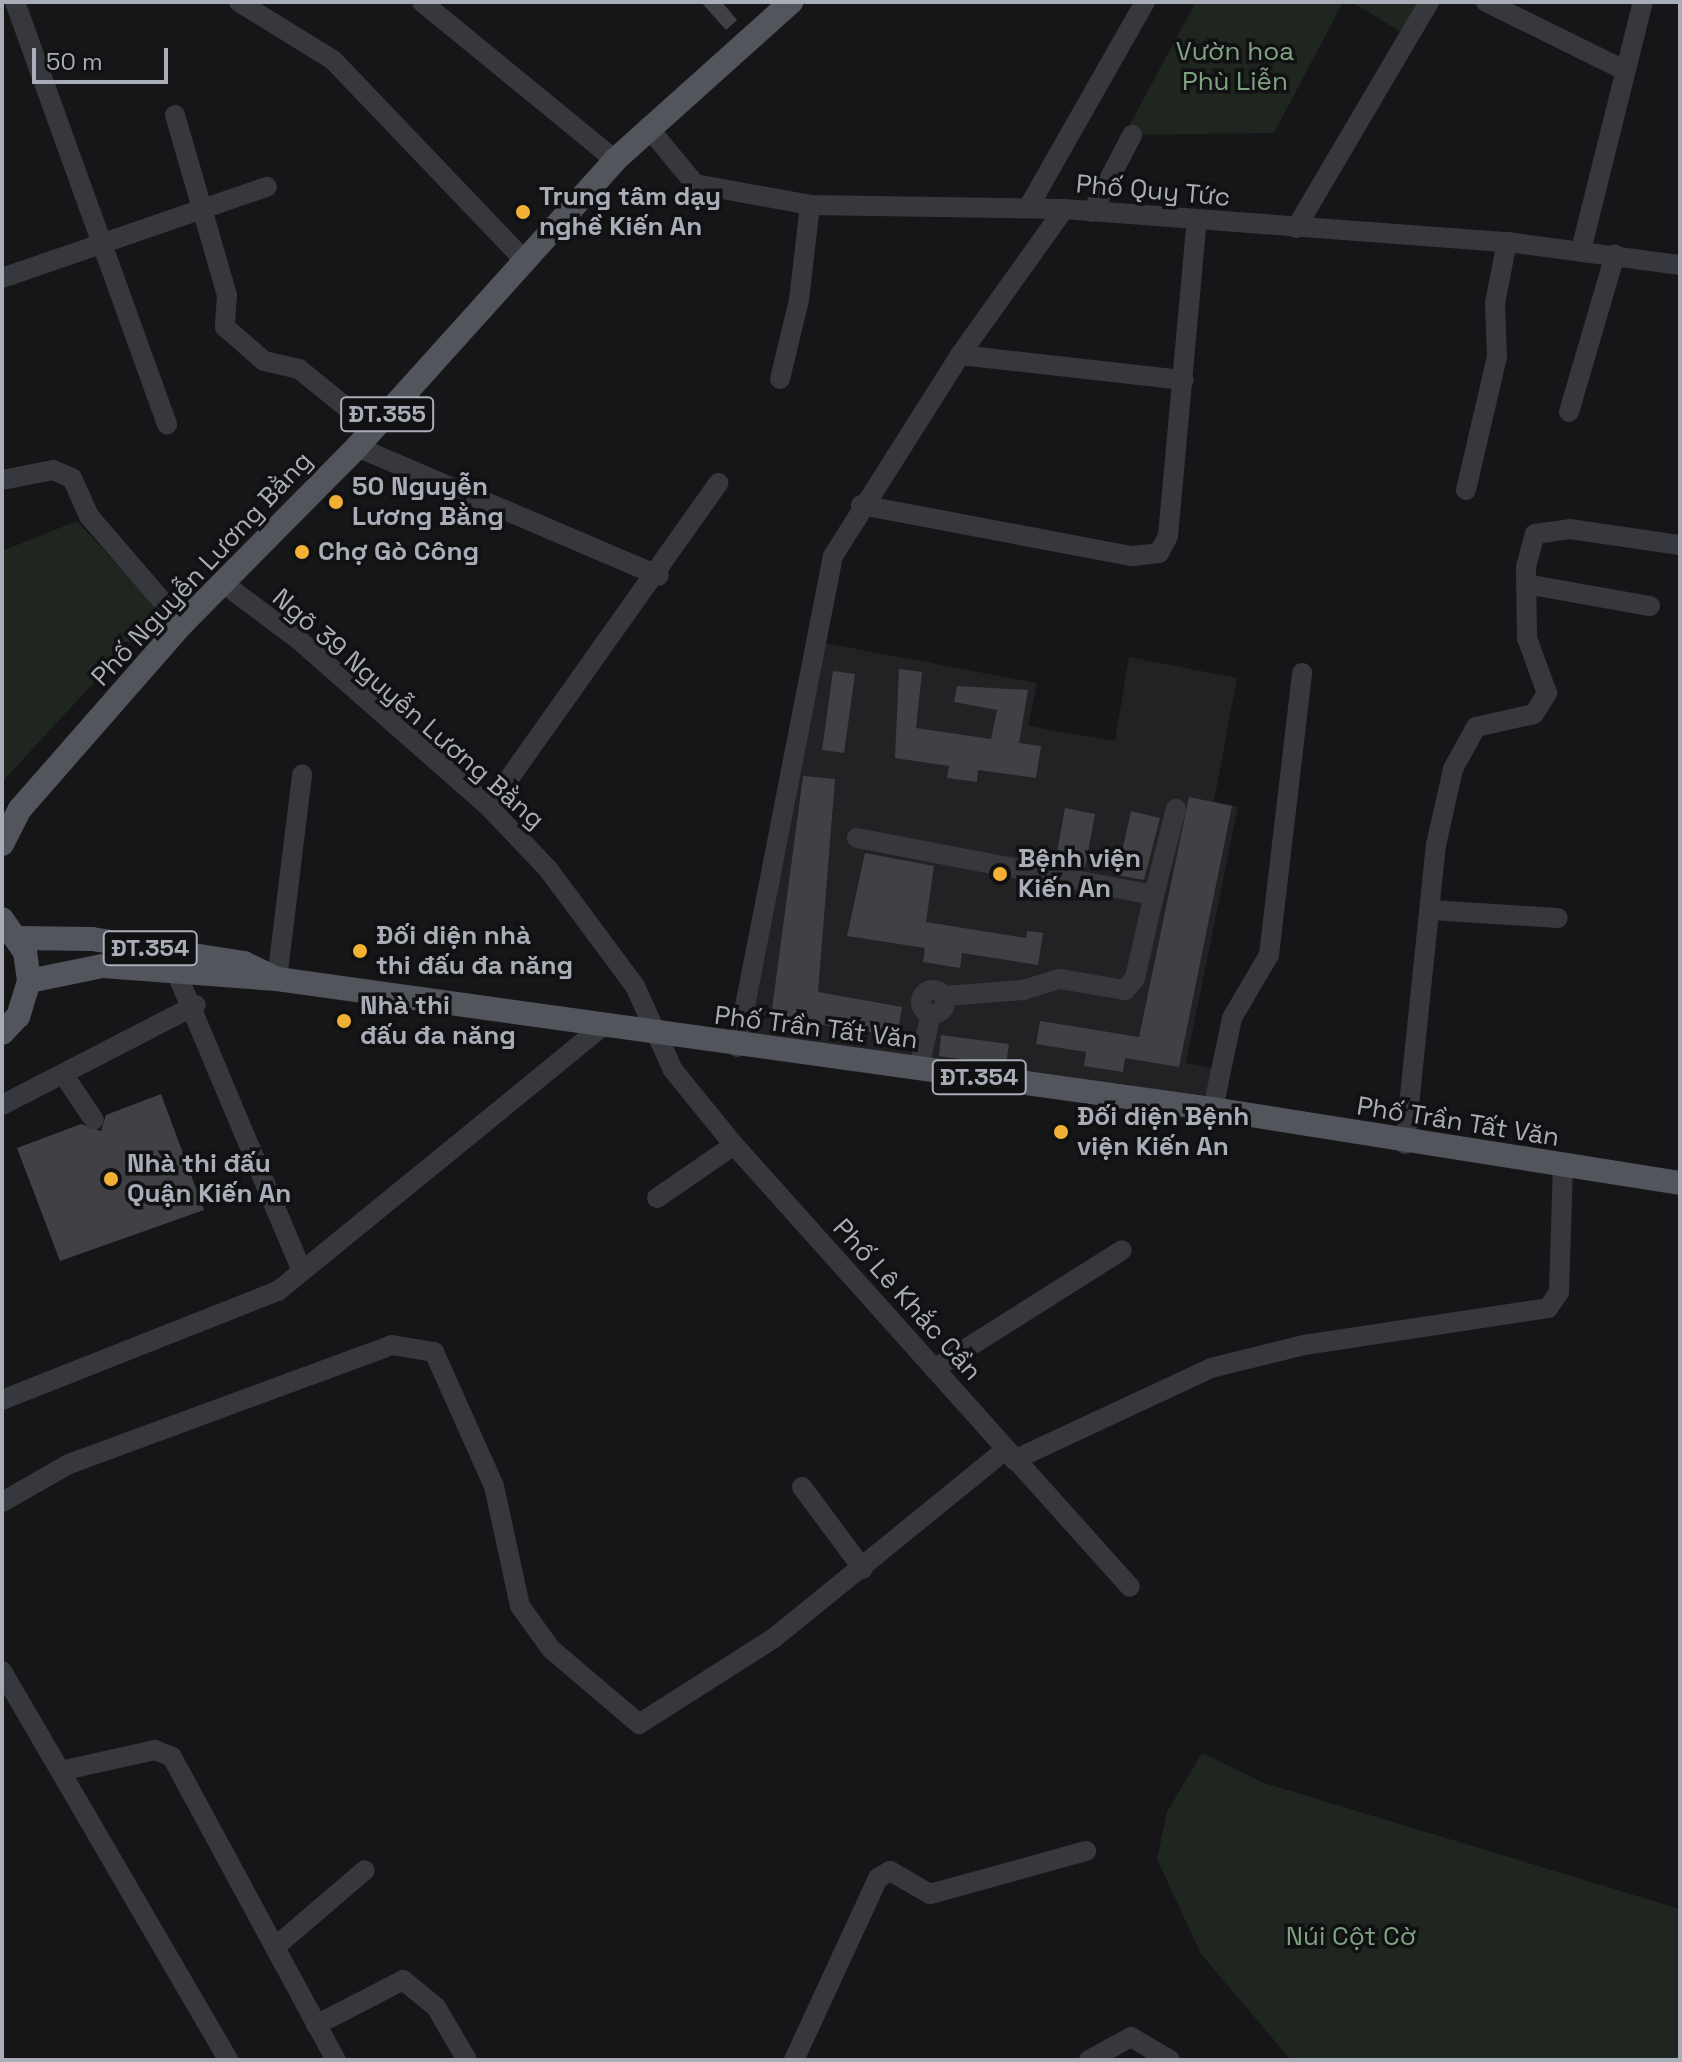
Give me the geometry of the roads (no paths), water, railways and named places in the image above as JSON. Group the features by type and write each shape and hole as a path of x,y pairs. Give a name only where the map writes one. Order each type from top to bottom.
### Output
{"main road":[{"name":"Phố Nguyễn Lương Bằng","path":"2,844 11,814 182,624 365,438 615,160 648,127 791,2"},
{"path":"2,919 19,938 29,981 18,1016 2,1033"},
{"name":"Phố Trần Tất Văn","path":"19,938 92,939 244,963 277,979"},
{"name":"Phố Trần Tất Văn","path":"29,981 103,966 177,974 277,979 599,1029 919,1068 1213,1109 1405,1144 1680,1183"}],"street":[{"path":"15,2 167,424"},
{"path":"239,2 333,60 525,261"},
{"path":"422,2 615,160"},
{"path":"1028,208 1145,2"},
{"path":"1296,228 1429,2"},
{"path":"1486,2 1624,70"},
{"path":"1581,250 1643,2"},
{"path":"175,115 227,295 225,327 238,344 299,369 365,438 659,576"},
{"name":"Phố Quy Tức","path":"648,127 695,184 810,205 1064,209 1507,242 1680,265"},
{"path":"1092,212 1132,135"},
{"path":"2,278 267,187"},
{"path":"780,379 799,300 810,205"},
{"path":"737,1047 833,556 861,505 960,355 1064,209"},
{"path":"861,505 1118,554 1159,553 1168,536 1197,220"},
{"path":"1466,490 1497,357 1495,303 1507,242"},
{"path":"1569,412 1615,255"},
{"path":"960,355 1184,380"},
{"path":"2,480 53,470 72,478 89,516 182,624"},
{"path":"489,807 659,576 718,483"},
{"path":"1405,1144 1436,845 1462,747 1488,719 1540,711 1547,693 1527,638 1529,549 1544,530 1680,545"},
{"name":"Ngõ 39 Nguyễn Lương Bằng","path":"223,583 299,640 489,807 605,942 661,1037"},
{"path":"1526,584 1650,606"},
{"path":"1213,1109 1232,1018 1269,955 1302,673"},
{"path":"277,979 302,775"},
{"path":"919,1068 931,1013 941,1011 944,996 1023,990 1059,979 1125,990 1135,978 1176,809"},
{"path":"857,838 1154,895"},
{"path":"1431,910 1558,918"},
{"path":"177,974 196,1005 302,1271"},
{"path":"2,1105 196,1005"},
{"path":"2,1400 278,1291 599,1029"},
{"name":"Phố Lê Khắc Cần","path":"661,1037 673,1070 734,1145 1130,1587"},
{"path":"63,1074 94,1120"},
{"path":"657,1198 734,1145"},
{"path":"2,1502 69,1464 410,1344 434,1352 494,1486 520,1606 551,1649 631,1723 648,1721 774,1638 1010,1455 1211,1368 1304,1345 1548,1308 1558,1302 1563,1167"},
{"path":"934,1369 1122,1250"},
{"path":"802,1487 863,1569"},
{"path":"2,1671 65,1770 228,2060"},
{"path":"65,1770 155,1750 172,1757 336,2060"},
{"path":"794,2060 878,1878 896,1873 930,1894 1086,1851"},
{"path":"275,1947 365,1870"},
{"path":"316,2025 403,1980 436,2007 467,2060"},
{"path":"1089,2060 1131,2037 1147,2040 1170,2060"}],"place":[{"name":"Trung tâm dạy nghề Kiến An","path":"523,212"},
{"name":"50 Nguyễn Lương Bằng","path":"336,502"},
{"name":"Chợ Gò Công","path":"302,552"},
{"name":"Bệnh viện Kiến An","path":"1000,874"},
{"name":"Đối diện nhà thi đấu đa năng","path":"360,951"},
{"name":"Nhà thi đấu đa năng","path":"344,1021"},
{"name":"Đối diện Bệnh viện Kiến An","path":"1061,1132"},
{"name":"Nhà thi đấu Quận Kiến An","path":"111,1179"}],"park label":[{"name":"Vườn hoa Phù Liễn","path":"1235,67"},
{"name":"Núi Cột Cờ","path":"1351,1937"}]}
